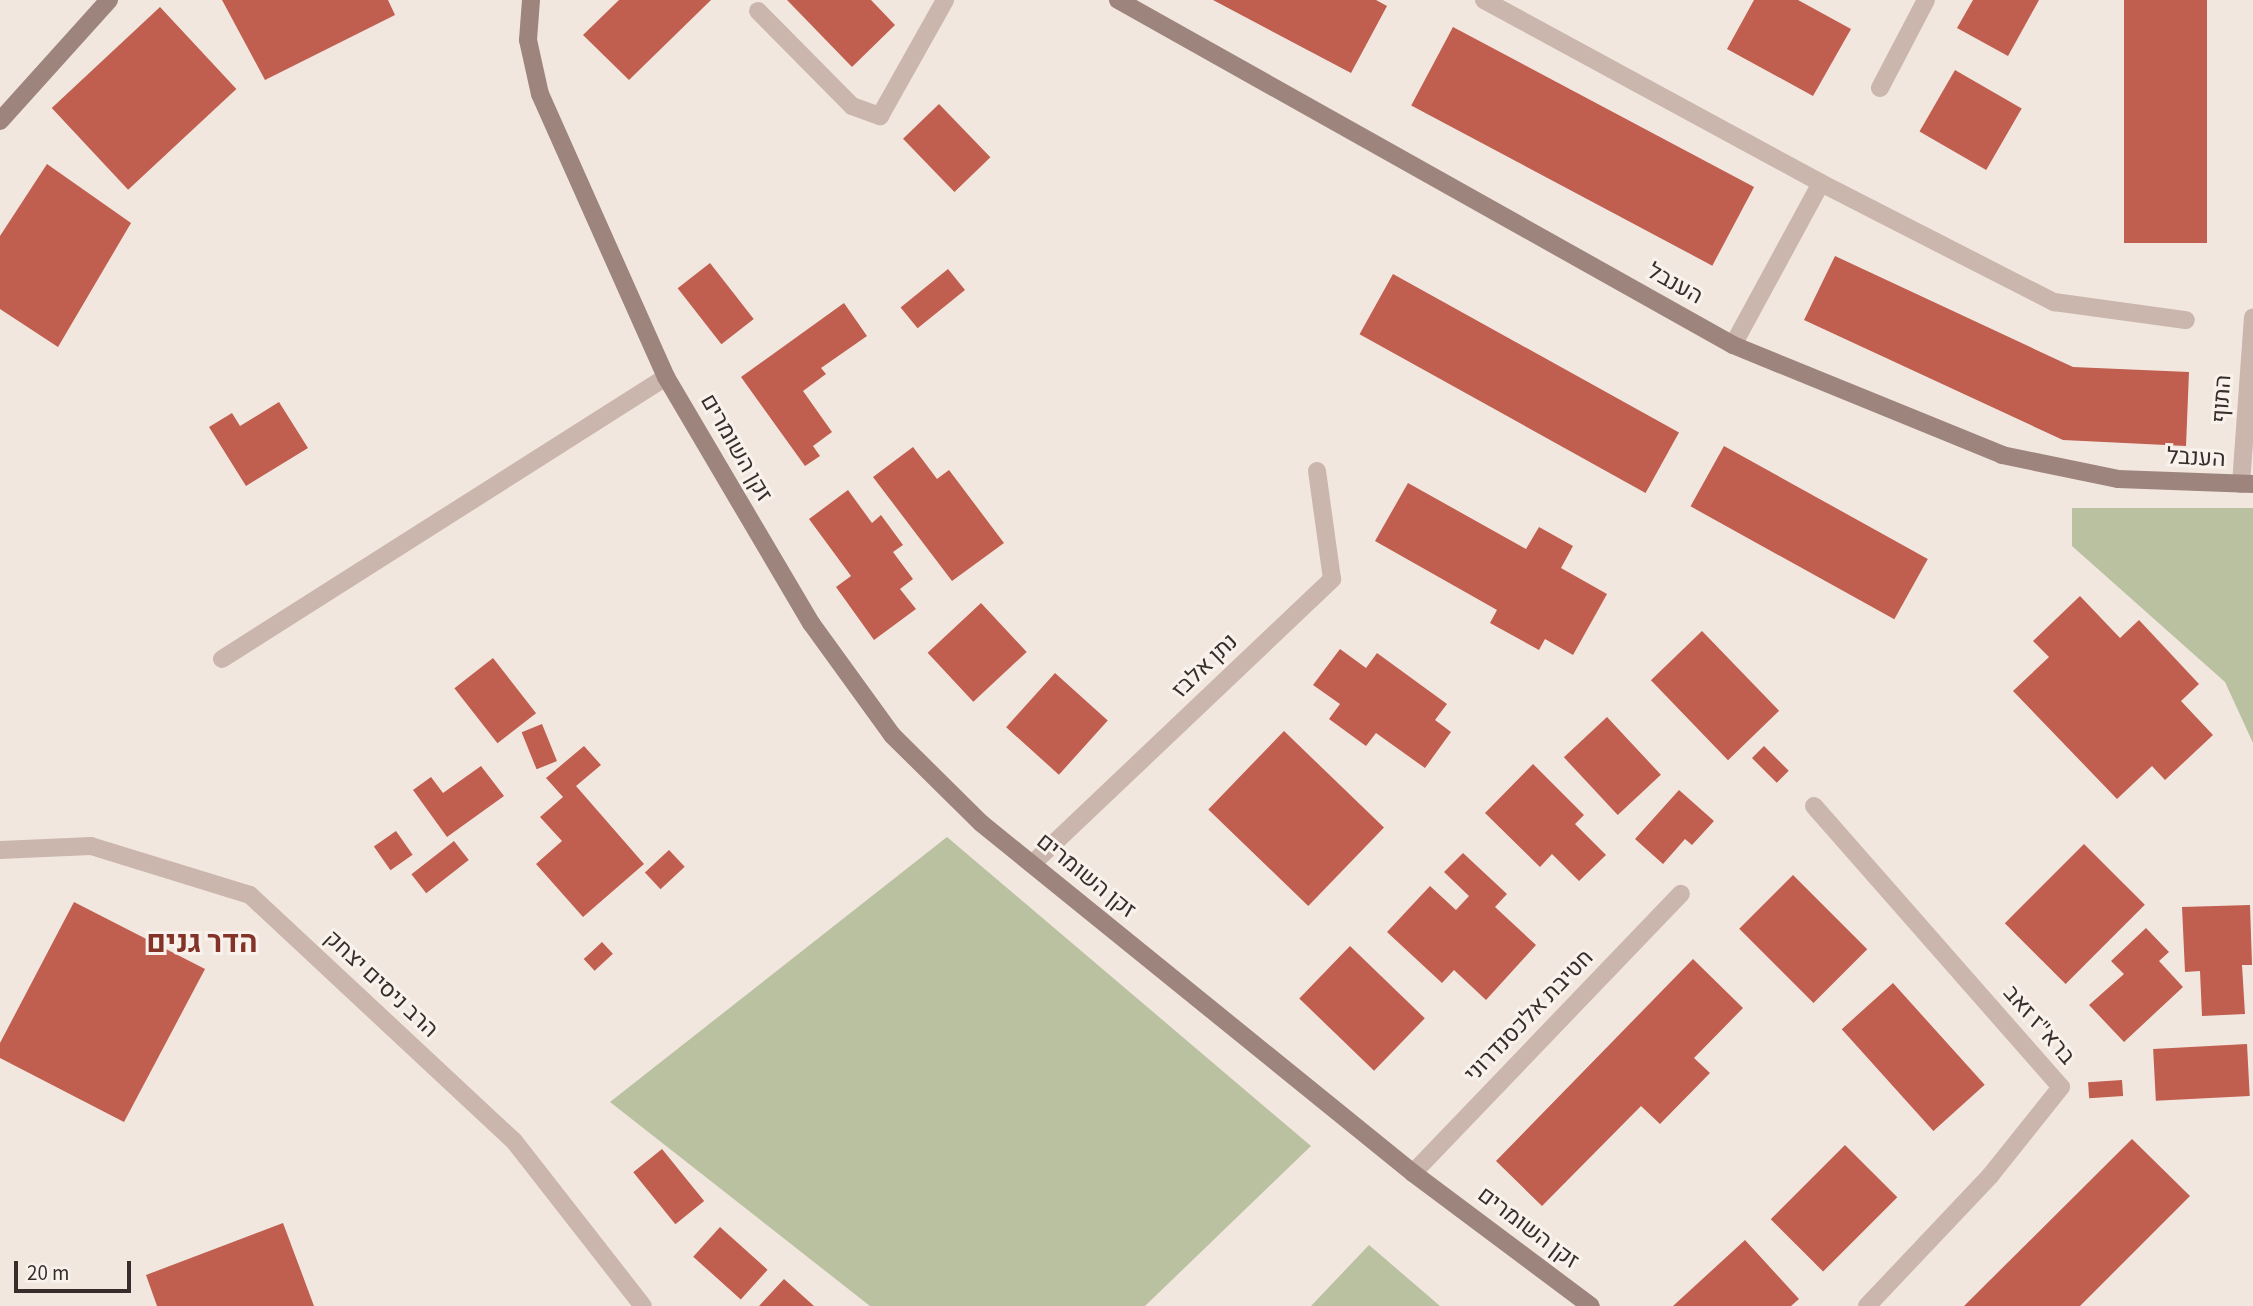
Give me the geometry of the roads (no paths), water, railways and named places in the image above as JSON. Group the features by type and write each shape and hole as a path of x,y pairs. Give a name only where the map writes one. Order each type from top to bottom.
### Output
{"street":[{"path":"0,121 109,0"},
{"name":"זקן השומרים","path":"531,0 528,40 540,94 666,376 810,623 892,735 981,823 1413,1173 1591,1306"},
{"path":"758,11 852,106 880,116 945,0"},
{"name":"הענבל","path":"1118,0 1733,345 2002,455 2118,479 2247,484"},
{"path":"1484,0 1821,183 2054,302 2186,320"},
{"path":"1880,88 1926,0"},
{"path":"1733,345 1821,183"},
{"name":"התוף","path":"2247,484 2253,317"},
{"path":"222,659 666,376"},
{"name":"נתן אלבז","path":"1032,864 1332,579 1317,471"},
{"name":"ברא\"ז זאב","path":"1814,806 2061,1087 1990,1176 1867,1306"},
{"name":"הרב ניסים יצחק","path":"0,850 91,846 250,895 514,1141 643,1306"},
{"name":"חטיבת אלכסנדרוני","path":"1413,1173 1681,894"}],"district":[{"name":"הדר גנים","path":"202,943"}]}
